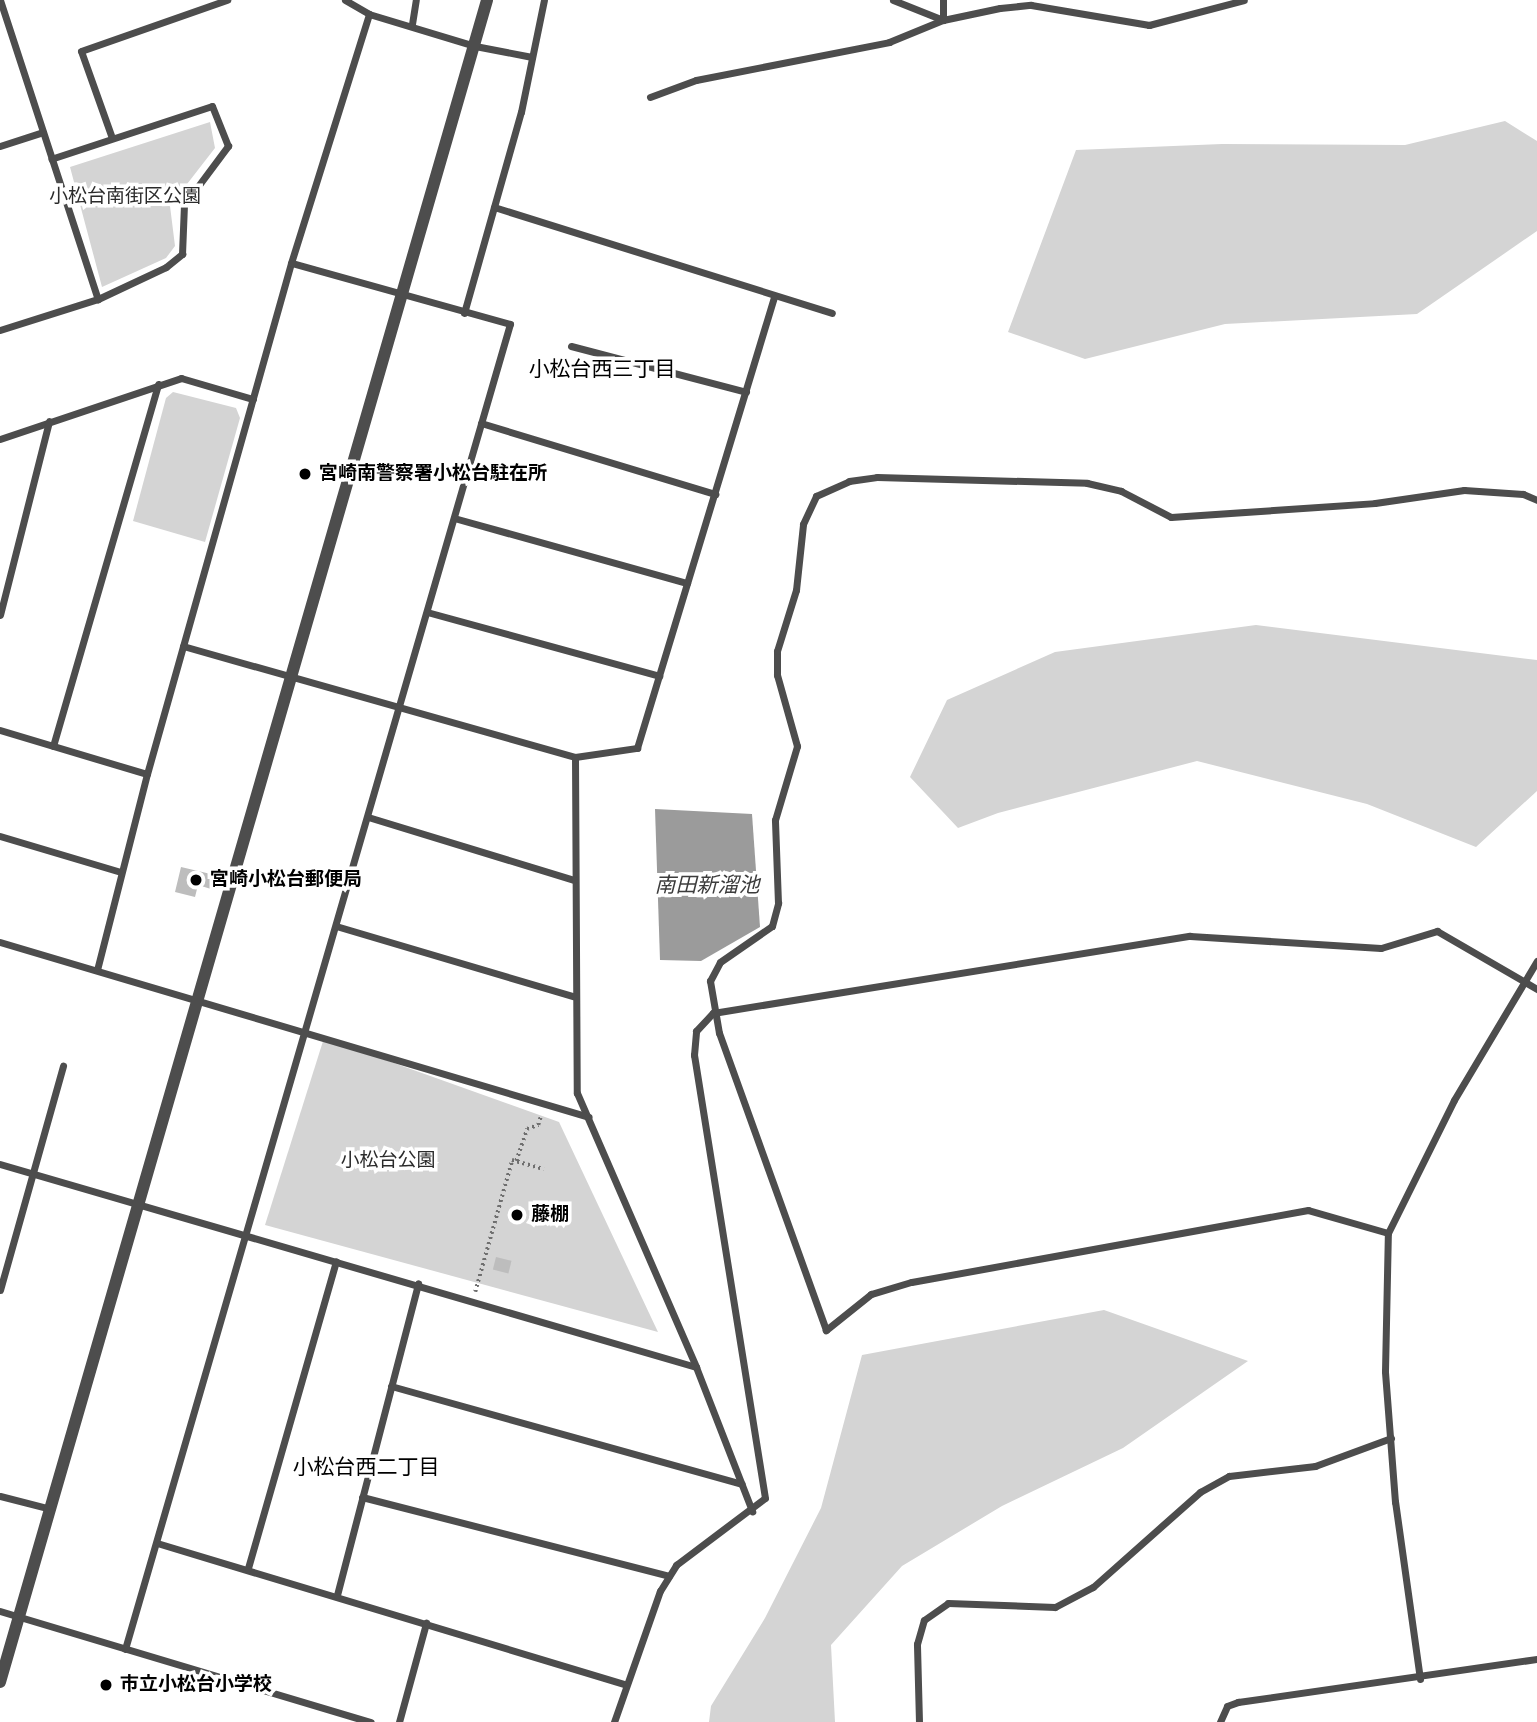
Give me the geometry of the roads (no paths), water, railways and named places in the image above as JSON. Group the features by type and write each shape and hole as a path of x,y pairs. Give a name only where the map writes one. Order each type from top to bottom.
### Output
{"street":[{"path":"0,0 98,299"},
{"path":"112,138 80,51 226,0"},
{"path":"345,0 369,14 412,24 475,47 532,57"},
{"path":"412,24 416,0"},
{"path":"0,1682 47,1508 197,999 288,675 475,47 486,0"},
{"path":"464,313 494,207 544,0"},
{"path":"893,0 943,19"},
{"path":"943,0 943,19"},
{"path":"650,97 696,80 889,42 943,19 1031,5 1149,25 1244,0"},
{"path":"97,970 147,774 291,263 369,14"},
{"path":"0,330 98,299 166,267 182,254 184,205 228,146 212,106 51,159"},
{"path":"0,146 43,132"},
{"path":"494,207 832,313"},
{"path":"125,1648 242,1236 368,817 510,324 291,263"},
{"path":"183,646 575,757 637,748 774,297"},
{"path":"571,346 746,392"},
{"path":"0,439 158,384 181,379 253,399"},
{"path":"52,746 158,384"},
{"path":"0,615 49,421"},
{"path":"481,424 715,494"},
{"path":"1388,1233 1308,1210 911,1282 872,1294 826,1330 713,1013 710,981 720,962 772,926 778,902 775,820 797,746 777,675 777,651 796,590 803,524 816,496 849,481 877,477 1087,483 1121,491 1171,517 1375,503 1464,490 1523,494 1537,500"},
{"path":"454,518 687,583"},
{"path":"427,611 659,676"},
{"path":"0,730 147,774"},
{"path":"575,757 573,996 577,1093 696,1367 752,1511"},
{"path":"368,817 574,880"},
{"path":"0,836 121,872"},
{"path":"335,926 573,996"},
{"path":"614,1722 625,1684 669,1576 676,1565 752,1511 765,1498 694,1055 696,1031 713,1013 1190,936 1381,947 1437,931 1537,989"},
{"path":"1,946 197,999 589,1117"},
{"path":"1420,1679 1385,1371 1388,1233 1454,1100 1537,961"},
{"path":"0,1290 63,1066"},
{"path":"0,1164 242,1236 418,1283 696,1367"},
{"path":"248,1568 336,1261"},
{"path":"337,1595 418,1283"},
{"path":"391,1386 742,1484"},
{"path":"919,1722 917,1644 924,1620 948,1604 1055,1607 1093,1587 1200,1492 1229,1476 1315,1466 1391,1438"},
{"path":"0,1496 47,1508"},
{"path":"362,1497 669,1576"},
{"path":"157,1543 248,1568 625,1684"},
{"path":"0,1611 371,1722"},
{"path":"399,1722 426,1623"},
{"path":"1220,1722 1227,1706 1238,1702 1420,1679 1537,1659"}],"water":[{"name":"南田新溜池","path":"655,809 752,814 760,927 701,961 660,960"}],"place":[{"name":"宮崎南警察署小松台駐在所","path":"305,474"},
{"name":"宮崎小松台郵便局","path":"196,880"},
{"name":"藤棚","path":"517,1215"},
{"name":"市立小松台小学校","path":"106,1685"}],"district":[{"name":"小松台西三丁目","path":"602,369"},
{"name":"小松台西二丁目","path":"366,1467"}],"park label":[{"name":"小松台南街区公園","path":"125,197"},
{"name":"小松台公園","path":"388,1161"}]}
